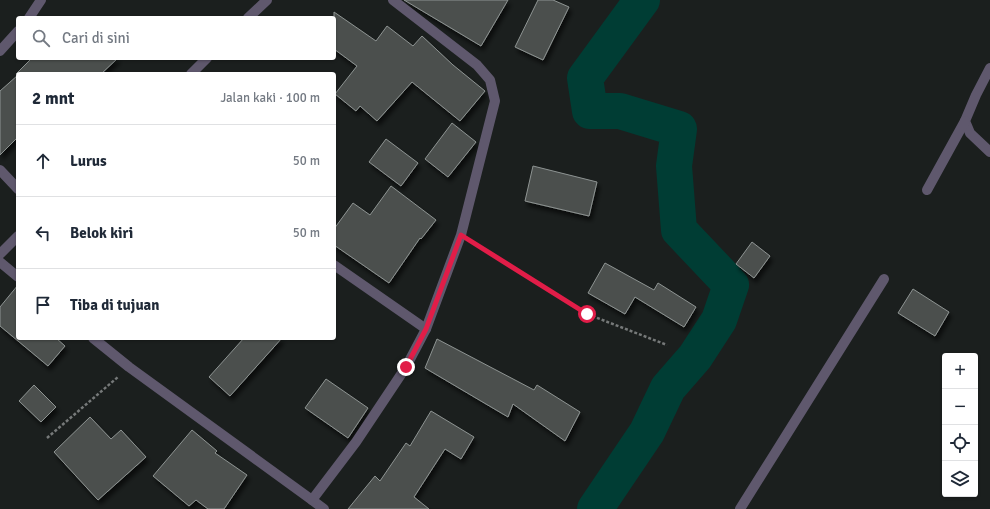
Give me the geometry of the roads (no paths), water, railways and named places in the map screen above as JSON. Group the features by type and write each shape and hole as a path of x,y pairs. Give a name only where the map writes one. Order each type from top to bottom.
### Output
{"street":[{"path":"30,16 41,0"},
{"path":"250,16 267,0"},
{"path":"312,500 361,436 406,367 426,329 461,235 495,101 490,80 477,65 393,0"},
{"path":"0,51 16,33"},
{"path":"192,72 205,60"},
{"path":"927,190 965,121 990,68"},
{"path":"965,121 970,133 990,152"},
{"path":"0,170 16,187"},
{"path":"0,254 16,238"},
{"path":"0,262 16,275"},
{"path":"336,266 426,329"},
{"path":"740,509 884,279"},
{"path":"95,340 129,367 324,509"}],"waterway":[{"path":"595,509 647,432 668,388 695,357 719,320 731,285 679,230 674,166 679,129 620,111 590,111 585,78 642,0"}]}
